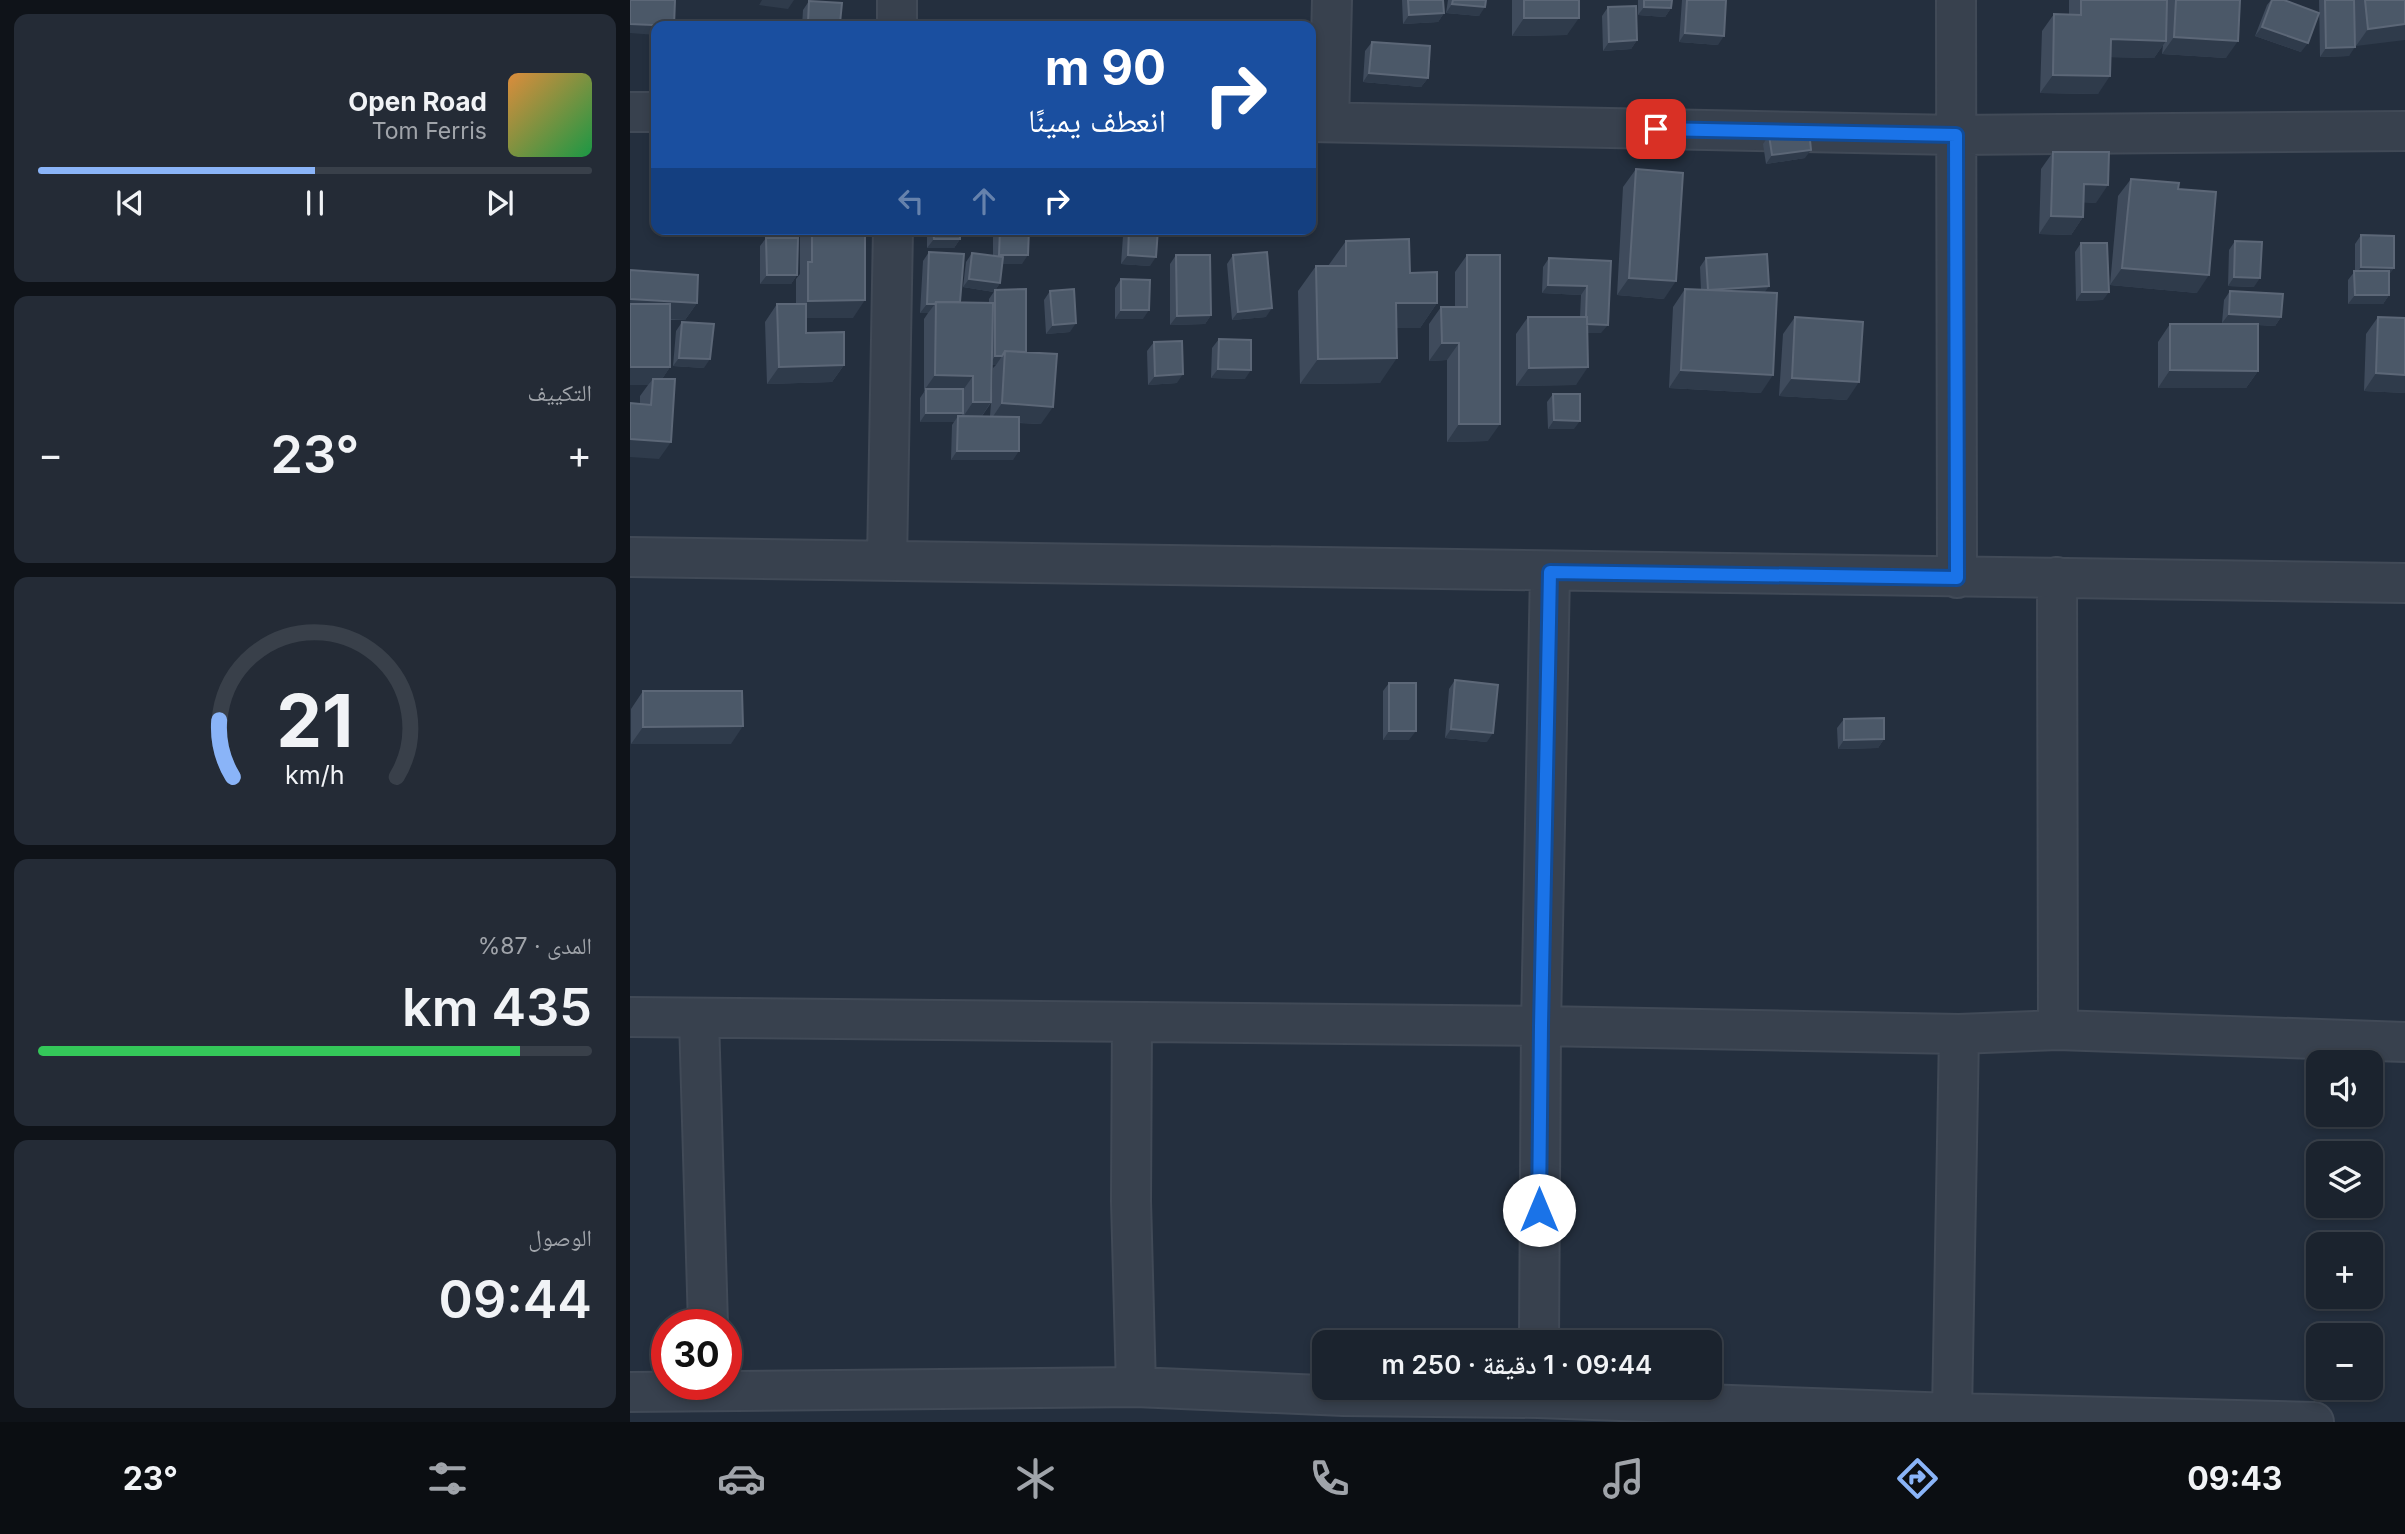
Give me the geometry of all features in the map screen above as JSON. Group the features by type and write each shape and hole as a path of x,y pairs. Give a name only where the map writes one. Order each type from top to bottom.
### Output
{"street":[{"path":"897,0 897,21"},
{"path":"1332,0 1320,122 1956,135 2405,131"},
{"path":"1956,0 1957,578"},
{"path":"630,112 651,112"},
{"path":"887,561 893,235"},
{"path":"630,557 2405,583"},
{"path":"1539,1330 1541,1026 1550,572"},
{"path":"2057,577 2058,1030"},
{"path":"630,1017 1541,1026 1959,1034 2058,1030 2405,1042"},
{"path":"699,1019 708,1309"},
{"path":"1132,1022 1131,1201 1136,1388"},
{"path":"1952,1413 1959,1034"},
{"path":"742,1398 1136,1388 1257,1407 1538,1403 2314,1422"},
{"path":"630,1392 651,1394"}],"building":[{"path":"630,0 675,0 674,21 651,21 651,25 630,24"},
{"path":"1408,0 1443,0 1444,13 1409,15"},
{"path":"1453,0 1486,0 1485,7 1452,4"},
{"path":"1524,0 1579,0 1579,18 1524,18"},
{"path":"1644,0 1672,0 1671,8 1644,7"},
{"path":"1687,0 1726,0 1724,36 1685,33"},
{"path":"2081,0 2167,0 2166,41 2111,39 2110,76 2053,75 2054,14 2081,15"},
{"path":"2176,0 2240,0 2238,41 2174,37"},
{"path":"2272,0 2284,0 2319,13 2308,43 2262,27"},
{"path":"2325,0 2354,0 2355,47 2326,48"},
{"path":"2365,0 2405,0 2405,24 2368,29"},
{"path":"809,1 842,3 840,21 808,21"},
{"path":"1636,6 1637,40 1609,42 1608,7"},
{"path":"1372,42 1430,46 1428,78 1369,73"},
{"path":"1809,130 1811,150 1772,155 1769,135"},
{"path":"2053,152 2109,152 2108,185 2084,184 2083,217 2051,216"},
{"path":"1636,169 1683,173 1676,281 1629,278"},
{"path":"2131,179 2179,183 2178,189 2216,192 2209,275 2122,268"},
{"path":"812,235 865,235 865,300 808,301 808,262 812,262"},
{"path":"934,235 960,235 960,239 934,239"},
{"path":"1000,235 1029,235 1028,255 999,255"},
{"path":"1129,235 1158,235 1156,257 1128,255"},
{"path":"2361,235 2394,236 2394,268 2361,267"},
{"path":"766,238 798,238 797,275 767,275"},
{"path":"1409,239 1410,273 1437,272 1437,303 1396,303 1397,358 1318,359 1316,266 1346,266 1346,241"},
{"path":"2235,241 2262,242 2260,278 2234,277"},
{"path":"2081,243 2107,243 2109,292 2082,292"},
{"path":"929,252 964,254 960,302 927,304"},
{"path":"1267,252 1272,308 1238,312 1233,255"},
{"path":"972,253 1003,257 1000,283 969,279"},
{"path":"1767,254 1769,286 1708,290 1706,258"},
{"path":"1176,255 1210,255 1211,315 1177,316"},
{"path":"1467,255 1500,255 1500,424 1459,424 1459,343 1442,343 1441,307 1467,307"},
{"path":"1549,258 1611,261 1608,325 1587,324 1587,286 1548,285"},
{"path":"630,270 698,275 697,303 630,299"},
{"path":"2354,271 2389,271 2389,295 2355,295"},
{"path":"1121,279 1150,280 1149,310 1121,310"},
{"path":"1026,289 1026,352 1005,351 1002,356 995,356 995,290"},
{"path":"1074,289 1076,323 1053,325 1050,291"},
{"path":"1685,289 1777,293 1773,375 1681,370"},
{"path":"2230,291 2283,294 2281,317 2229,314"},
{"path":"936,302 993,303 991,402 973,402 973,376 935,375"},
{"path":"630,304 670,304 670,367 630,367"},
{"path":"777,304 806,304 806,333 844,332 844,365 779,367"},
{"path":"1528,317 1587,317 1588,367 1529,368"},
{"path":"1795,317 1863,322 1859,382 1792,378"},
{"path":"2378,317 2405,318 2405,375 2376,373"},
{"path":"682,322 714,324 710,359 679,358"},
{"path":"2170,324 2258,324 2258,371 2170,370"},
{"path":"1219,339 1251,340 1251,370 1218,369"},
{"path":"1182,341 1183,374 1155,376 1154,342"},
{"path":"1005,351 1057,354 1053,407 1002,403"},
{"path":"653,379 675,379 671,442 630,439 630,403 651,405"},
{"path":"926,389 963,389 963,413 926,413"},
{"path":"1553,394 1580,394 1580,421 1554,420"},
{"path":"958,416 1019,417 1019,451 957,451"},
{"path":"1455,680 1498,685 1493,733 1451,729"},
{"path":"1389,683 1416,683 1416,731 1389,731"},
{"path":"643,691 742,691 743,726 643,727"},
{"path":"1884,718 1884,739 1844,740 1844,719"}],"route":[{"path":"1539,1210 1550,572 1957,578 1956,135 1656,129"}]}
